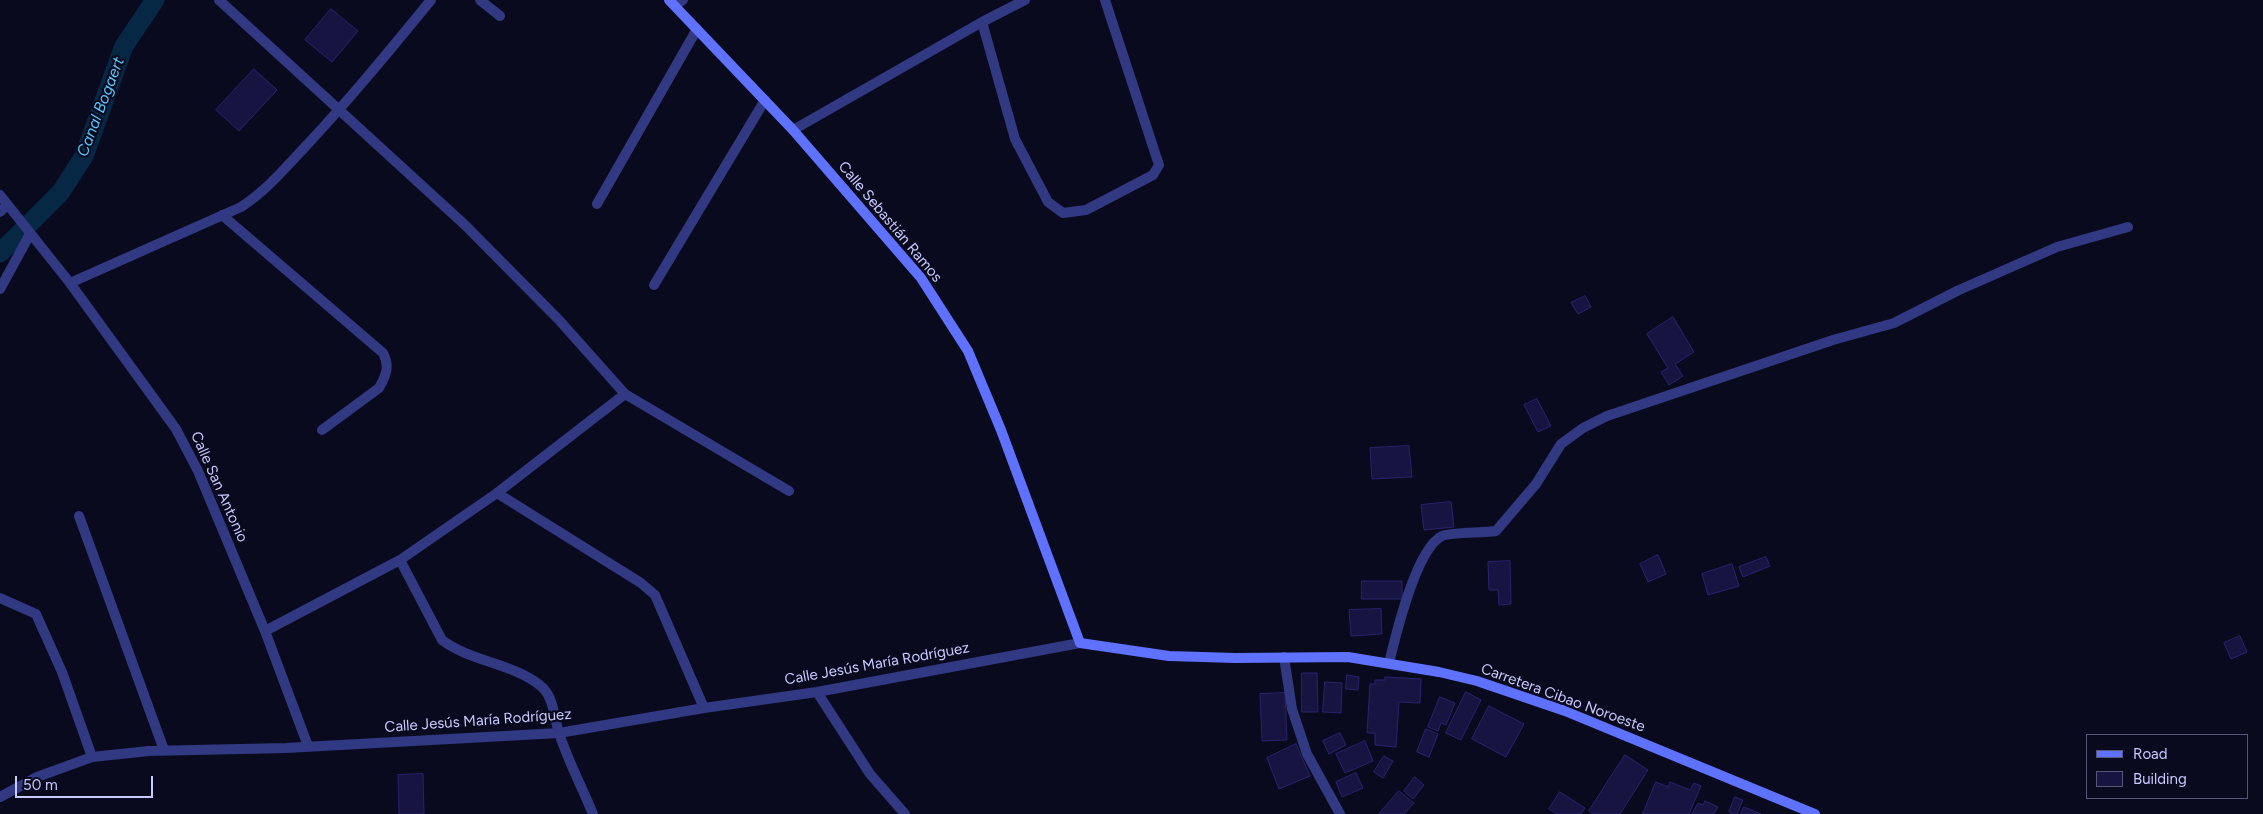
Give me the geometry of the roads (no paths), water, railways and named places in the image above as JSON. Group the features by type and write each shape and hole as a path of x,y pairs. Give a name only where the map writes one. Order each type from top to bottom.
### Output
{"main road":[{"name":"Calle Sebastián Ramos","path":"676,2 697,29 793,130 921,278 968,351 1001,430 1080,643"},
{"name":"Carretera Cibao Noroeste","path":"1080,643 1169,656 1348,657 1389,663 1477,681 1565,711 1815,814"}],"street":[{"path":"219,0 466,225 559,320 625,394 790,491"},
{"path":"70,282 241,207 263,190 340,110 431,0"},
{"path":"480,0 500,16"},
{"path":"793,130 982,22 1025,0"},
{"path":"982,22 1016,139 1048,202 1064,212 1086,210 1153,175 1159,165 1105,0"},
{"path":"597,204 697,29"},
{"path":"654,285 765,100"},
{"name":"Calle San Antonio","path":"0,194 7,210 30,234 70,282 176,429 198,471 265,631 308,746"},
{"path":"222,215 383,353 387,360 384,378 379,388 322,430"},
{"path":"1389,663 1407,595 1430,547 1443,535 1496,532 1536,484 1561,444 1583,428 1607,416 1833,340 1894,323 1959,290 2057,247 2128,227"},
{"path":"0,289 30,234"},
{"path":"265,631 400,560 497,494 625,394"},
{"path":"497,494 641,583 655,595 704,708"},
{"path":"79,516 164,750"},
{"path":"400,560 442,640 454,648 515,672 541,687 550,699 559,734 593,814"},
{"path":"0,598 36,614 62,672 92,757"},
{"name":"Calle Jesús María Rodríguez","path":"0,797 37,777 92,757 164,750 308,746 559,734 704,708 817,692 1080,643"},
{"path":"1284,657 1292,709 1307,754 1340,814"},
{"path":"817,692 870,774 905,814"}],"waterway":[{"name":"Canal Bogaert","path":"0,253 61,192 84,156 124,46 155,0"}]}
